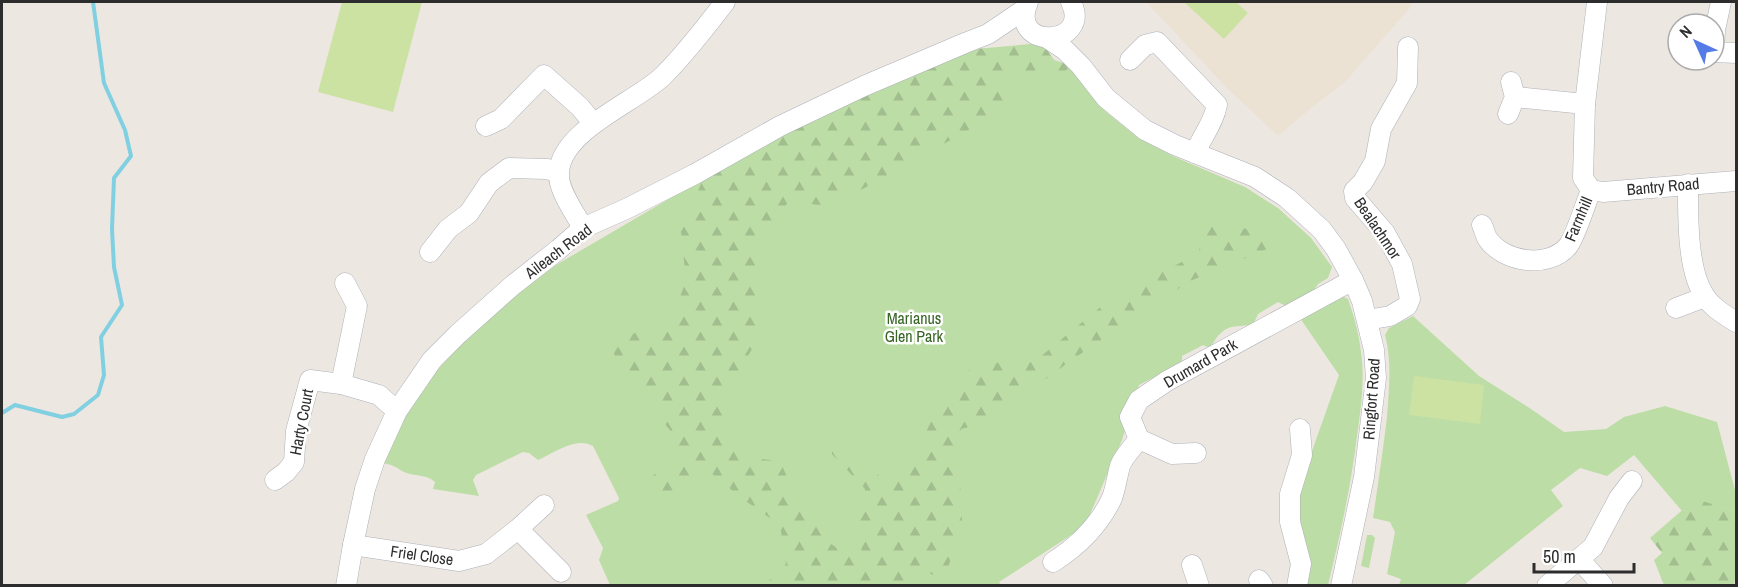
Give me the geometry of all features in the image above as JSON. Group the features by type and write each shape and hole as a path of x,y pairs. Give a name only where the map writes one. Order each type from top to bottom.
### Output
{"street":[{"path":"583,228 560,185 558,172 568,148 593,123 662,77 695,41 725,2"},
{"name":"Farmhill","path":"1481,236 1504,253 1523,261 1553,259 1569,245 1591,190 1583,178 1585,104 1597,2"},
{"path":"1027,4 1025,17 1027,24 1032,31 1043,37 1062,35 1068,30 1076,10"},
{"name":"Aileach Road","path":"346,585 365,489 397,411 426,368 458,334 513,285 583,228 695,174 780,126 864,86 988,34 1027,4"},
{"name":"Ringfort Road","path":"1076,10 1081,66"},
{"name":"Aileach Road","path":"988,34 1043,37"},
{"name":"Ringfort Road","path":"1043,37 1065,50 1106,98 1145,130 1254,177 1287,198 1322,230 1336,249 1353,280 1367,320 1374,350 1376,378 1364,477 1341,585"},
{"path":"1130,60 1145,45 1157,42 1217,105 1215,117 1195,153"},
{"name":"Bealachmor","path":"1367,320 1390,316 1407,306 1410,299 1402,264 1385,233 1355,198 1354,191 1363,182 1375,161 1381,129 1407,83 1407,42"},
{"path":"486,126 501,119 544,75 580,107 593,123"},
{"path":"1511,98 1585,104"},
{"path":"430,252 448,228 469,213 489,183 509,168 558,172"},
{"name":"Bantry Road","path":"1591,190 1603,192 1737,181"},
{"path":"1688,184 1689,241 1697,283 1705,297 1716,308 1737,322"},
{"name":"Drumard Park","path":"1139,439 1130,417 1139,400 1167,381 1353,280"},
{"path":"341,384 357,306 345,283"},
{"path":"1676,308 1705,297"},
{"name":"Harty Court","path":"275,480 294,462 296,431 310,380 341,384 379,395 397,411"},
{"path":"1297,585 1301,564 1290,522 1290,495 1302,455 1300,429"},
{"path":"1053,562 1073,548 1095,526 1112,498 1121,463 1139,439 1172,454 1196,453"},
{"path":"1547,585 1593,547 1619,498 1632,481"},
{"name":"Friel Close","path":"353,545 459,561 486,554 544,505"},
{"path":"518,529 561,572"},
{"path":"1579,559 1603,585"},
{"path":"1192,565 1199,585"}],"shaded area":[{"path":"1146,2 1413,2 1345,82 1278,136 1228,89"}],"green space":[{"path":"342,2 422,2 393,112 318,92"},
{"path":"1184,2 1236,2 1248,13 1224,39"},
{"name":"Marianus Glen Park","path":"1042,43 1054,60 1071,66 1106,112 1139,138 1175,157 1245,187 1278,208 1311,238 1332,267 1328,278 1318,284 1314,290 1286,306 1278,302 1258,314 1253,325 1237,326 1223,331 1210,348 1203,345 1182,356 1182,363 1139,385 1122,440 1085,526 999,582 1001,585 610,585 599,560 603,548 586,515 618,501 619,498 593,446 586,443 572,444 538,460 529,453 523,452 476,475 473,480 479,496 433,489 435,482 431,479 406,473 383,463 407,408 428,380 512,297 556,265 703,179"},
{"path":"1042,43 1054,60 1071,66 1057,78 1004,66 1010,107 832,206 788,202 760,246 761,334 724,396 729,437 754,458 780,461 795,495 820,516 831,544 863,564 859,527 865,489 832,454 827,443 862,462 883,479 904,479 931,419 954,396 973,363 1034,362 1109,300 1199,253 1203,217 1269,235 1267,249 1190,281 1073,359 1021,397 1006,417 961,429 959,461 962,521 945,578 920,571 912,585 765,585 786,564 780,525 740,497 710,472 692,484 661,518 649,478 675,461 673,434 632,383 612,351 632,334 672,320 686,280 681,231 703,179 784,131 963,50"},
{"path":"1342,296 1348,299 1356,325 1363,373 1355,455 1328,585 1304,585 1305,548 1299,512 1300,485 1339,375 1300,318"},
{"path":"1413,316 1479,376 1564,432 1606,429 1624,417 1665,406 1717,422 1736,494 1736,511 1695,500 1682,511 1634,455 1607,476 1580,468 1551,490 1563,506 1464,585 1399,585 1401,579 1387,574 1395,532 1390,522 1373,518 1389,396 1389,365 1385,335 1389,328"},
{"path":"1414,376 1484,385 1480,424 1409,415"},
{"path":"1695,499 1736,511 1734,585 1664,585 1654,560 1662,553 1650,538"},
{"path":"1367,535 1375,538 1369,568 1361,566"}],"waterway":[{"path":"2,413 15,405 62,417 74,414 98,395 104,375 101,337 122,305 114,267 112,229 114,178 131,156 125,130 104,83 93,2"}]}
